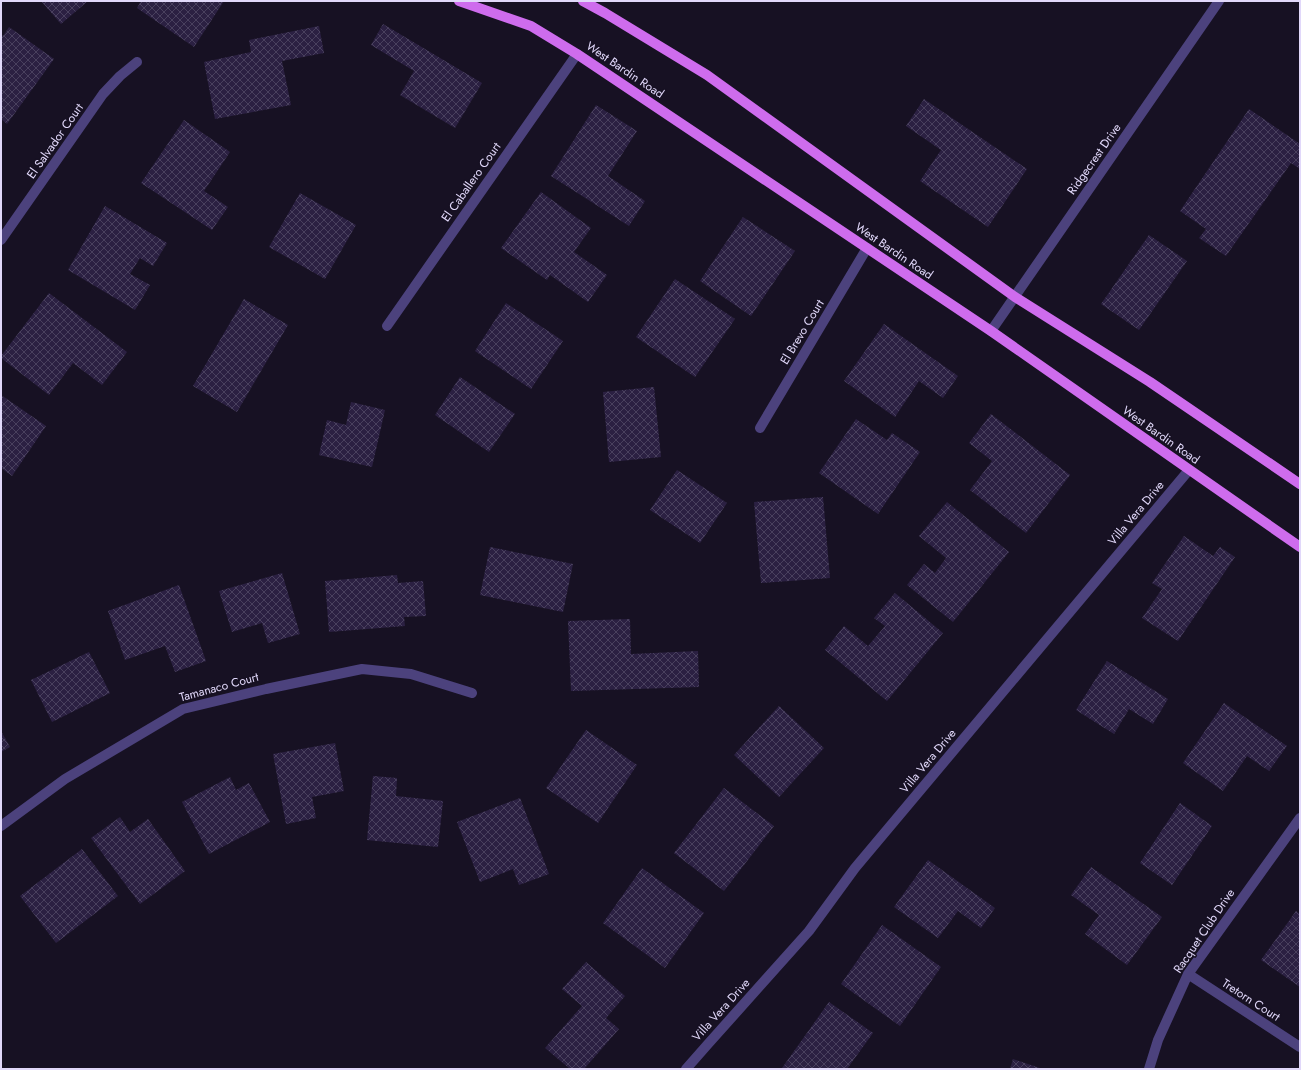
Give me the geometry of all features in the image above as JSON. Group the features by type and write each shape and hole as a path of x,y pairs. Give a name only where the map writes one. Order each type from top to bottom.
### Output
{"main road":[{"name":"West Bardin Road","path":"459,1 530,26 577,54 991,331 1300,547"},
{"path":"583,1 707,75 1015,297 1150,382 1300,484"}],"street":[{"name":"Ridgecrest Drive","path":"991,331 1219,1"},
{"name":"El Caballero Court","path":"387,326 577,54"},
{"name":"El Salvador Court","path":"1,240 103,94 120,76 137,62"},
{"name":"El Brevo Court","path":"760,428 867,248"},
{"name":"Villa Vera Drive","path":"686,1069 809,931 855,868 1189,470"},
{"name":"Tamanaco Court","path":"1,826 65,779 182,709 266,689 362,669 411,674 472,693"},
{"name":"Racquet Club Drive","path":"1149,1069 1158,1040 1188,974 1300,818"},
{"name":"Tretorn Court","path":"1188,974 1300,1047"}],"building":[{"path":"41,1 88,1 61,24"},
{"path":"141,1 224,1 194,47 137,8"},
{"path":"383,24 482,83 455,128 400,95 414,71 371,45"},
{"path":"319,26 324,53 282,61 291,105 215,119 204,62 251,52 249,40"},
{"path":"9,27 54,59 7,124 1,119 1,34 3,36"},
{"path":"924,99 1027,169 988,227 920,181 941,150 906,126"},
{"path":"596,105 637,131 608,176 645,201 629,226 551,176"},
{"path":"1249,109 1300,144 1300,169 1291,163 1226,256 1199,238 1206,229 1180,211"},
{"path":"184,120 230,152 204,191 228,207 212,230 141,183"},
{"path":"541,192 591,228 574,252 607,275 588,302 550,275 547,280 501,248"},
{"path":"300,193 356,225 325,279 269,247"},
{"path":"105,206 167,243 153,266 140,258 130,274 150,285 135,310 68,270"},
{"path":"743,217 795,251 751,316 700,281"},
{"path":"1149,235 1187,261 1139,330 1101,304"},
{"path":"675,279 735,319 695,377 636,337"},
{"path":"49,293 127,352 102,385 73,363 49,395 1,358"},
{"path":"244,299 288,325 237,412 193,386"},
{"path":"506,303 563,341 531,389 475,351"},
{"path":"884,324 958,376 943,398 919,381 895,417 844,381"},
{"path":"460,377 515,414 489,452 435,415"},
{"path":"654,387 661,457 609,462 603,392"},
{"path":"1,395 46,426 12,476 1,468"},
{"path":"351,402 385,410 372,467 319,455 327,420 346,425"},
{"path":"991,414 1070,475 1026,533 970,490 992,461 969,443"},
{"path":"856,419 887,440 892,433 920,452 878,514 819,473"},
{"path":"677,470 727,503 700,543 650,510"},
{"path":"823,497 830,578 761,583 754,502"},
{"path":"947,502 1009,552 953,622 907,585 924,564 935,573 946,558 919,536"},
{"path":"1184,536 1213,556 1220,547 1235,557 1178,641 1142,618 1162,589 1152,583"},
{"path":"490,547 573,564 563,612 480,595"},
{"path":"282,573 300,634 268,643 262,623 232,632 219,591"},
{"path":"397,575 398,583 423,581 426,616 404,617 405,626 329,632 325,581"},
{"path":"179,585 206,661 175,672 165,646 125,660 108,611"},
{"path":"895,593 943,633 887,701 825,650 844,626 868,646 885,626 874,618"},
{"path":"630,619 631,654 698,651 699,687 571,691 568,621"},
{"path":"89,652 110,693 52,722 31,680"},
{"path":"1107,661 1168,699 1153,724 1129,709 1114,734 1076,710"},
{"path":"1224,703 1287,746 1269,771 1247,756 1223,791 1183,763"},
{"path":"779,706 824,748 779,797 734,755"},
{"path":"586,730 637,765 598,823 546,788"},
{"path":"1,731 10,747 1,752"},
{"path":"335,743 344,791 312,797 316,818 286,824 273,754"},
{"path":"373,776 397,778 396,796 443,801 438,847 367,840"},
{"path":"230,777 236,790 249,783 270,822 209,854 182,802"},
{"path":"724,788 774,826 724,891 674,853"},
{"path":"520,798 549,874 519,885 513,869 480,882 457,822"},
{"path":"1180,803 1212,826 1172,885 1140,863"},
{"path":"120,817 130,832 148,819 185,871 140,904 91,838"},
{"path":"82,849 118,896 56,943 20,896"},
{"path":"928,860 995,908 981,928 958,911 938,938 894,907"},
{"path":"1091,867 1162,917 1127,965 1085,934 1099,915 1071,895"},
{"path":"642,868 704,913 665,968 603,923"},
{"path":"1296,911 1300,914 1300,987 1261,960"},
{"path":"882,925 941,967 900,1026 841,984"},
{"path":"586,962 625,996 606,1018 619,1029 584,1069 570,1069 545,1048 582,1006 562,989"},
{"path":"829,1002 873,1033 847,1069 782,1068"},
{"path":"1013,1059 1043,1069 1010,1069"}]}
